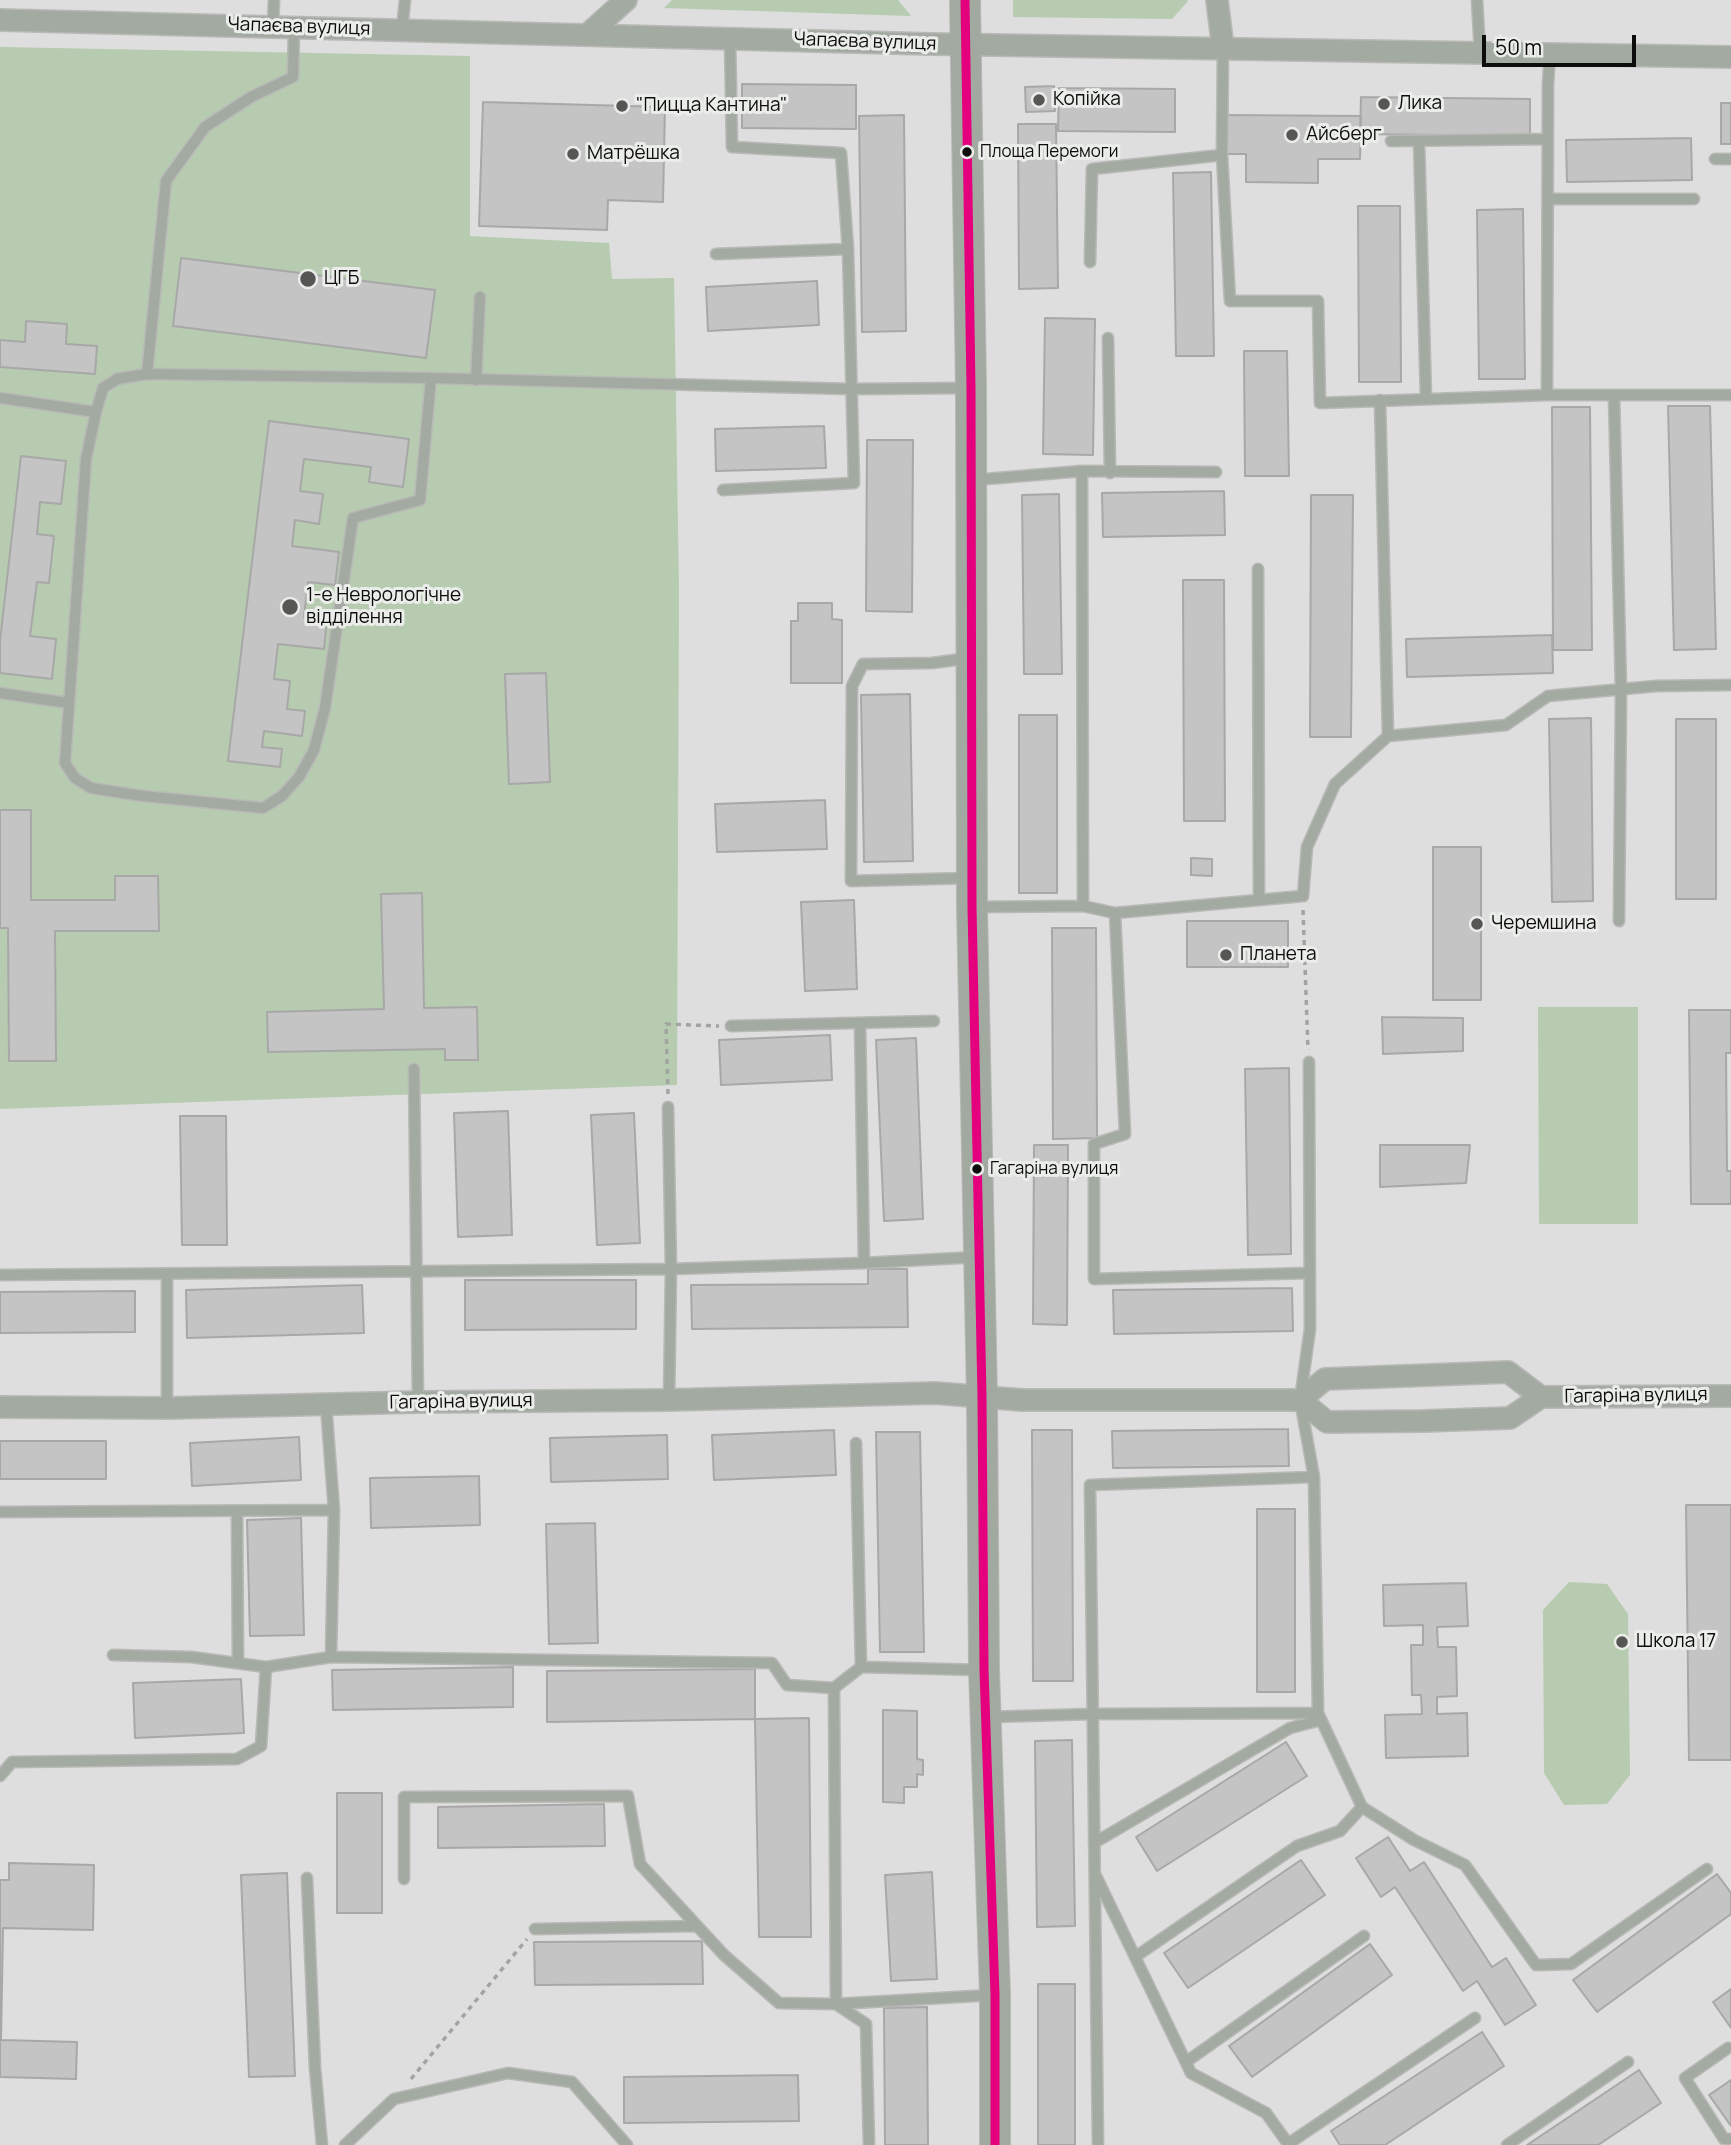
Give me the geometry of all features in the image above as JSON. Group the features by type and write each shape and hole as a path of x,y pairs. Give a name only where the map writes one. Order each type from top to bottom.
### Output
{"street":[{"path":"586,35 626,0"},
{"path":"965,0 971,388 972,893 982,1396 984,1670 995,1995 995,2145"},
{"path":"1217,0 1223,48"},
{"name":"Чапаєва вулиця","path":"0,20 965,45 1731,57"},
{"name":"Гагаріна вулиця","path":"1300,1400 1325,1379 1508,1372 1541,1397"},
{"name":"Гагаріна вулиця","path":"0,1407 167,1408 935,1393 1022,1400 1300,1400 1327,1422 1510,1418 1541,1397 1731,1395"}],"lane":[{"path":"147,374 166,181 205,127 250,97 293,77 284,27 274,0"},
{"path":"402,30 405,0"},
{"path":"1477,0 1480,52"},
{"path":"723,490 854,483 848,249 841,153 732,147 730,38"},
{"path":"1223,48 1222,155 1230,301 1318,302 1320,403 1547,395 1731,396"},
{"path":"1547,395 1550,53"},
{"path":"1391,141 1548,139"},
{"path":"1419,141 1426,399"},
{"path":"1090,262 1092,169 1222,155"},
{"path":"1715,159 1731,159"},
{"path":"1548,199 1694,199"},
{"path":"716,254 848,249"},
{"path":"476,380 480,297"},
{"path":"1108,338 1110,473"},
{"path":"431,378 420,500 353,518 322,718 314,750 299,777 282,796 263,808 91,788 75,778 65,762 86,459 103,388 117,379 147,374 431,378 851,389 971,388"},
{"path":"1614,395 1621,690 1619,920"},
{"path":"0,398 96,412"},
{"path":"1381,400 1388,736"},
{"path":"1082,471 1083,906"},
{"path":"971,481 1082,471 1216,472"},
{"path":"1258,569 1259,900"},
{"path":"971,658 932,663 863,664 852,686 851,881 1083,906 1115,913 1303,896 1307,847 1335,784 1388,736 1506,725 1548,696 1731,685"},
{"path":"0,693 68,703"},
{"path":"1115,913 1125,1133 1094,1144 1094,1279 1309,1273"},
{"path":"731,1026 934,1021"},
{"path":"860,1023 864,1263"},
{"path":"1309,1062 1310,1329 1300,1400 1314,1477 1320,1717 1362,1807 1414,1840 1465,1864 1536,1965 1571,1964 1707,1869"},
{"path":"414,1069 418,1402"},
{"path":"668,1107 671,1269 669,1400"},
{"path":"0,1275 671,1269 978,1257"},
{"path":"167,1273 167,1408"},
{"path":"326,1405 334,1510 331,1657"},
{"path":"856,1443 861,1667"},
{"path":"1098,2145 1090,1485 1314,1477"},
{"path":"0,1512 334,1510"},
{"path":"237,1512 238,1663"},
{"path":"113,1655 191,1657 266,1667 331,1657 772,1663 787,1685 834,1688 861,1667 984,1670"},
{"path":"0,1776 12,1762 237,1759 261,1746 266,1667"},
{"path":"834,1688 836,2004"},
{"path":"985,1717 1093,1714 1320,1717"},
{"path":"1094,1843 1290,1728 1320,1717"},
{"path":"404,1879 404,1797 628,1796 639,1864 724,1955 779,2004 836,2004 995,1995"},
{"path":"1135,1956 1297,1846 1340,1831 1362,1807"},
{"path":"1094,1874 1191,2073 1266,2113 1289,2145 1475,2018"},
{"path":"307,1878 315,2068 322,2145"},
{"path":"535,1929 697,1926"},
{"path":"1186,2062 1364,1936"},
{"path":"836,2004 866,2024 869,2145"},
{"path":"1728,2048 1685,2078 1724,2138 1731,2139"},
{"path":"1507,2145 1629,2063"},
{"path":"345,2145 394,2099 508,2073 572,2082 627,2145"}],"path":[{"path":"1303,896 1309,1062"},
{"path":"668,1107 666,1024 731,1026"},
{"path":"394,2099 535,1929"}],"green space":[{"path":"672,0 898,0 911,16 664,8"},
{"path":"1013,0 1188,1 1172,19 1013,17"},
{"path":"0,47 470,56 470,236 609,243 612,279 674,278 679,590 677,1085 0,1109"},
{"path":"1538,1007 1638,1007 1638,1224 1539,1224"},
{"path":"1569,1582 1607,1584 1628,1614 1630,1775 1607,1804 1564,1805 1544,1773 1543,1610"}],"building":[{"path":"742,84 856,85 856,129 742,128"},
{"path":"1054,86 1055,111 1026,112 1025,87"},
{"path":"1059,88 1175,89 1175,132 1058,131"},
{"path":"1361,97 1530,99 1530,136 1360,134"},
{"name":"Матрёшка","path":"483,102 665,107 663,202 608,200 607,230 479,226"},
{"path":"1721,103 1731,103 1731,144 1721,144"},
{"path":"904,115 906,331 862,332 859,116"},
{"name":"Айсберг","path":"1224,115 1361,116 1360,159 1318,159 1318,183 1246,182 1246,154 1224,154"},
{"path":"1018,124 1056,124 1058,288 1019,289"},
{"path":"1691,138 1692,180 1567,182 1566,140"},
{"path":"1211,172 1214,356 1176,356 1173,173"},
{"path":"1358,206 1400,206 1401,382 1359,382"},
{"path":"1523,209 1525,379 1479,379 1477,210"},
{"path":"181,258 435,290 426,358 173,326"},
{"path":"817,281 819,325 708,331 706,287"},
{"path":"1045,318 1095,319 1093,455 1043,454"},
{"path":"26,321 67,324 66,344 97,346 95,374 0,367 0,340 25,342"},
{"path":"1244,351 1287,351 1289,476 1245,476"},
{"path":"1668,406 1710,406 1716,649 1674,650"},
{"path":"1552,407 1590,407 1592,650 1553,650"},
{"path":"269,421 409,439 403,487 369,482 371,467 304,459 300,491 323,494 319,524 295,520 292,546 339,552 335,585 308,582 304,617 327,620 324,649 278,644 274,679 290,681 287,709 305,711 302,736 264,731 262,747 282,749 280,767 228,761"},
{"path":"824,426 826,468 716,471 715,429"},
{"path":"867,440 913,440 912,612 866,611"},
{"path":"21,456 66,461 61,504 40,502 37,534 54,536 49,583 37,582 30,636 56,639 52,679 0,673 0,641"},
{"path":"1224,491 1225,535 1103,537 1102,493"},
{"path":"1059,494 1062,674 1024,674 1022,495"},
{"path":"1311,495 1353,495 1351,737 1310,737"},
{"path":"1183,580 1224,580 1225,821 1184,821"},
{"path":"798,603 832,603 832,619 842,620 842,683 791,683 791,621 798,621"},
{"path":"1552,635 1553,673 1407,677 1406,639"},
{"path":"546,673 550,782 509,784 505,674"},
{"path":"910,694 913,861 864,862 861,695"},
{"path":"1019,715 1057,715 1057,893 1019,893"},
{"path":"1591,718 1593,901 1552,902 1549,719"},
{"path":"1676,719 1716,719 1716,899 1676,899"},
{"path":"825,800 827,849 717,852 715,804"},
{"path":"0,810 31,810 31,900 115,900 115,876 158,876 159,931 55,931 56,1061 9,1061 8,928 0,928"},
{"path":"1433,847 1481,847 1481,1000 1433,1000"},
{"path":"1191,858 1212,859 1212,876 1191,875"},
{"path":"422,893 424,1008 477,1007 478,1060 445,1060 445,1049 268,1052 267,1012 384,1009 381,894"},
{"path":"854,900 857,989 805,991 801,902"},
{"path":"1187,921 1288,921 1288,967 1187,967"},
{"path":"1052,928 1096,928 1097,1138 1053,1139"},
{"path":"1689,1010 1731,1010 1731,1053 1726,1053 1727,1171 1731,1171 1731,1204 1691,1204"},
{"path":"1382,1017 1463,1018 1463,1051 1383,1054"},
{"path":"830,1035 832,1080 721,1085 719,1040"},
{"path":"916,1038 923,1219 884,1221 876,1040"},
{"path":"1289,1068 1291,1254 1248,1255 1245,1069"},
{"path":"508,1111 512,1235 458,1237 454,1113"},
{"path":"634,1113 640,1243 597,1245 591,1115"},
{"path":"180,1116 226,1116 227,1245 182,1245"},
{"path":"1034,1145 1068,1145 1067,1325 1033,1324"},
{"path":"1380,1145 1470,1145 1466,1183 1380,1187"},
{"path":"868,1269 907,1269 908,1327 692,1329 691,1285 868,1284"},
{"path":"465,1280 636,1280 636,1329 465,1330"},
{"path":"362,1285 364,1333 187,1338 186,1290"},
{"path":"1292,1288 1293,1331 1114,1334 1113,1290"},
{"path":"135,1291 135,1332 0,1333 0,1292"},
{"path":"1288,1429 1289,1466 1113,1468 1112,1431"},
{"path":"834,1430 836,1475 714,1480 712,1435"},
{"path":"1032,1430 1072,1430 1073,1681 1033,1681"},
{"path":"876,1432 920,1432 924,1652 880,1652"},
{"path":"667,1435 668,1479 551,1482 550,1438"},
{"path":"299,1437 301,1480 192,1486 190,1443"},
{"path":"0,1441 106,1441 106,1479 0,1479"},
{"path":"479,1476 480,1525 371,1528 370,1478"},
{"path":"1686,1505 1731,1505 1731,1760 1689,1760"},
{"path":"1257,1509 1295,1509 1295,1692 1257,1692"},
{"path":"301,1518 304,1635 250,1636 247,1520"},
{"path":"595,1523 598,1643 549,1644 546,1524"},
{"path":"1466,1583 1468,1626 1437,1627 1438,1647 1456,1647 1457,1696 1437,1697 1437,1714 1467,1713 1468,1756 1386,1758 1385,1715 1422,1714 1421,1695 1412,1695 1411,1645 1423,1645 1423,1625 1384,1626 1383,1585"},
{"path":"513,1667 513,1707 333,1710 332,1670"},
{"path":"755,1669 755,1719 547,1722 547,1671"},
{"path":"241,1679 244,1733 135,1738 133,1683"},
{"path":"883,1710 917,1711 917,1759 923,1760 923,1775 917,1774 917,1787 904,1787 904,1803 883,1802"},
{"path":"809,1718 811,1937 759,1937 755,1719"},
{"path":"1072,1740 1075,1926 1037,1927 1035,1741"},
{"path":"1286,1742 1307,1776 1157,1871 1136,1837"},
{"path":"337,1793 382,1793 382,1913 337,1913"},
{"path":"604,1804 605,1846 438,1848 438,1807"},
{"path":"1388,1837 1410,1871 1424,1862 1492,1967 1506,1958 1536,2005 1505,2025 1477,1981 1463,1991 1395,1887 1381,1897 1356,1858"},
{"path":"1301,1860 1325,1895 1188,1988 1164,1953"},
{"path":"9,1863 94,1865 93,1930 3,1928 1,2040 77,2042 76,2079 0,2077 0,1880 9,1880"},
{"path":"932,1872 937,1979 891,1981 885,1875"},
{"path":"287,1873 295,2076 249,2077 241,1875"},
{"path":"1717,1874 1731,1893 1731,1914 1597,2012 1573,1980"},
{"path":"702,1941 703,1984 535,1985 534,1942"},
{"path":"1370,1944 1392,1975 1252,2077 1229,2046"},
{"path":"1038,1984 1075,1984 1075,2145 1038,2145"},
{"path":"1731,1989 1731,2028 1713,2002"},
{"path":"927,2007 928,2145 885,2145 884,2008"},
{"path":"1482,2032 1504,2066 1385,2145 1340,2145 1331,2131"},
{"path":"1639,2070 1661,2103 1598,2145 1527,2145"},
{"path":"798,2075 799,2121 624,2123 624,2077"},
{"path":"1731,2080 1731,2126 1709,2095"}],"transit line":[{"path":"965,0 971,388 972,907 982,1396 984,1670 995,1995 995,2145"}],"place":[{"name":"Копійка","path":"1039,100"},
{"name":"Лика","path":"1384,104"},
{"name":"\"Пицца Кантина\"","path":"622,106"},
{"name":"Айсберг","path":"1292,135"},
{"name":"Площа Перемоги","path":"967,152"},
{"name":"Матрёшка","path":"573,154"},
{"name":"ЦГБ","path":"308,279"},
{"name":"1-е Неврологічне відділення","path":"290,607"},
{"name":"Черемшина","path":"1477,924"},
{"name":"Планета","path":"1226,955"},
{"name":"Гагаріна вулиця","path":"977,1169"},
{"name":"Школа 17","path":"1622,1642"}]}
